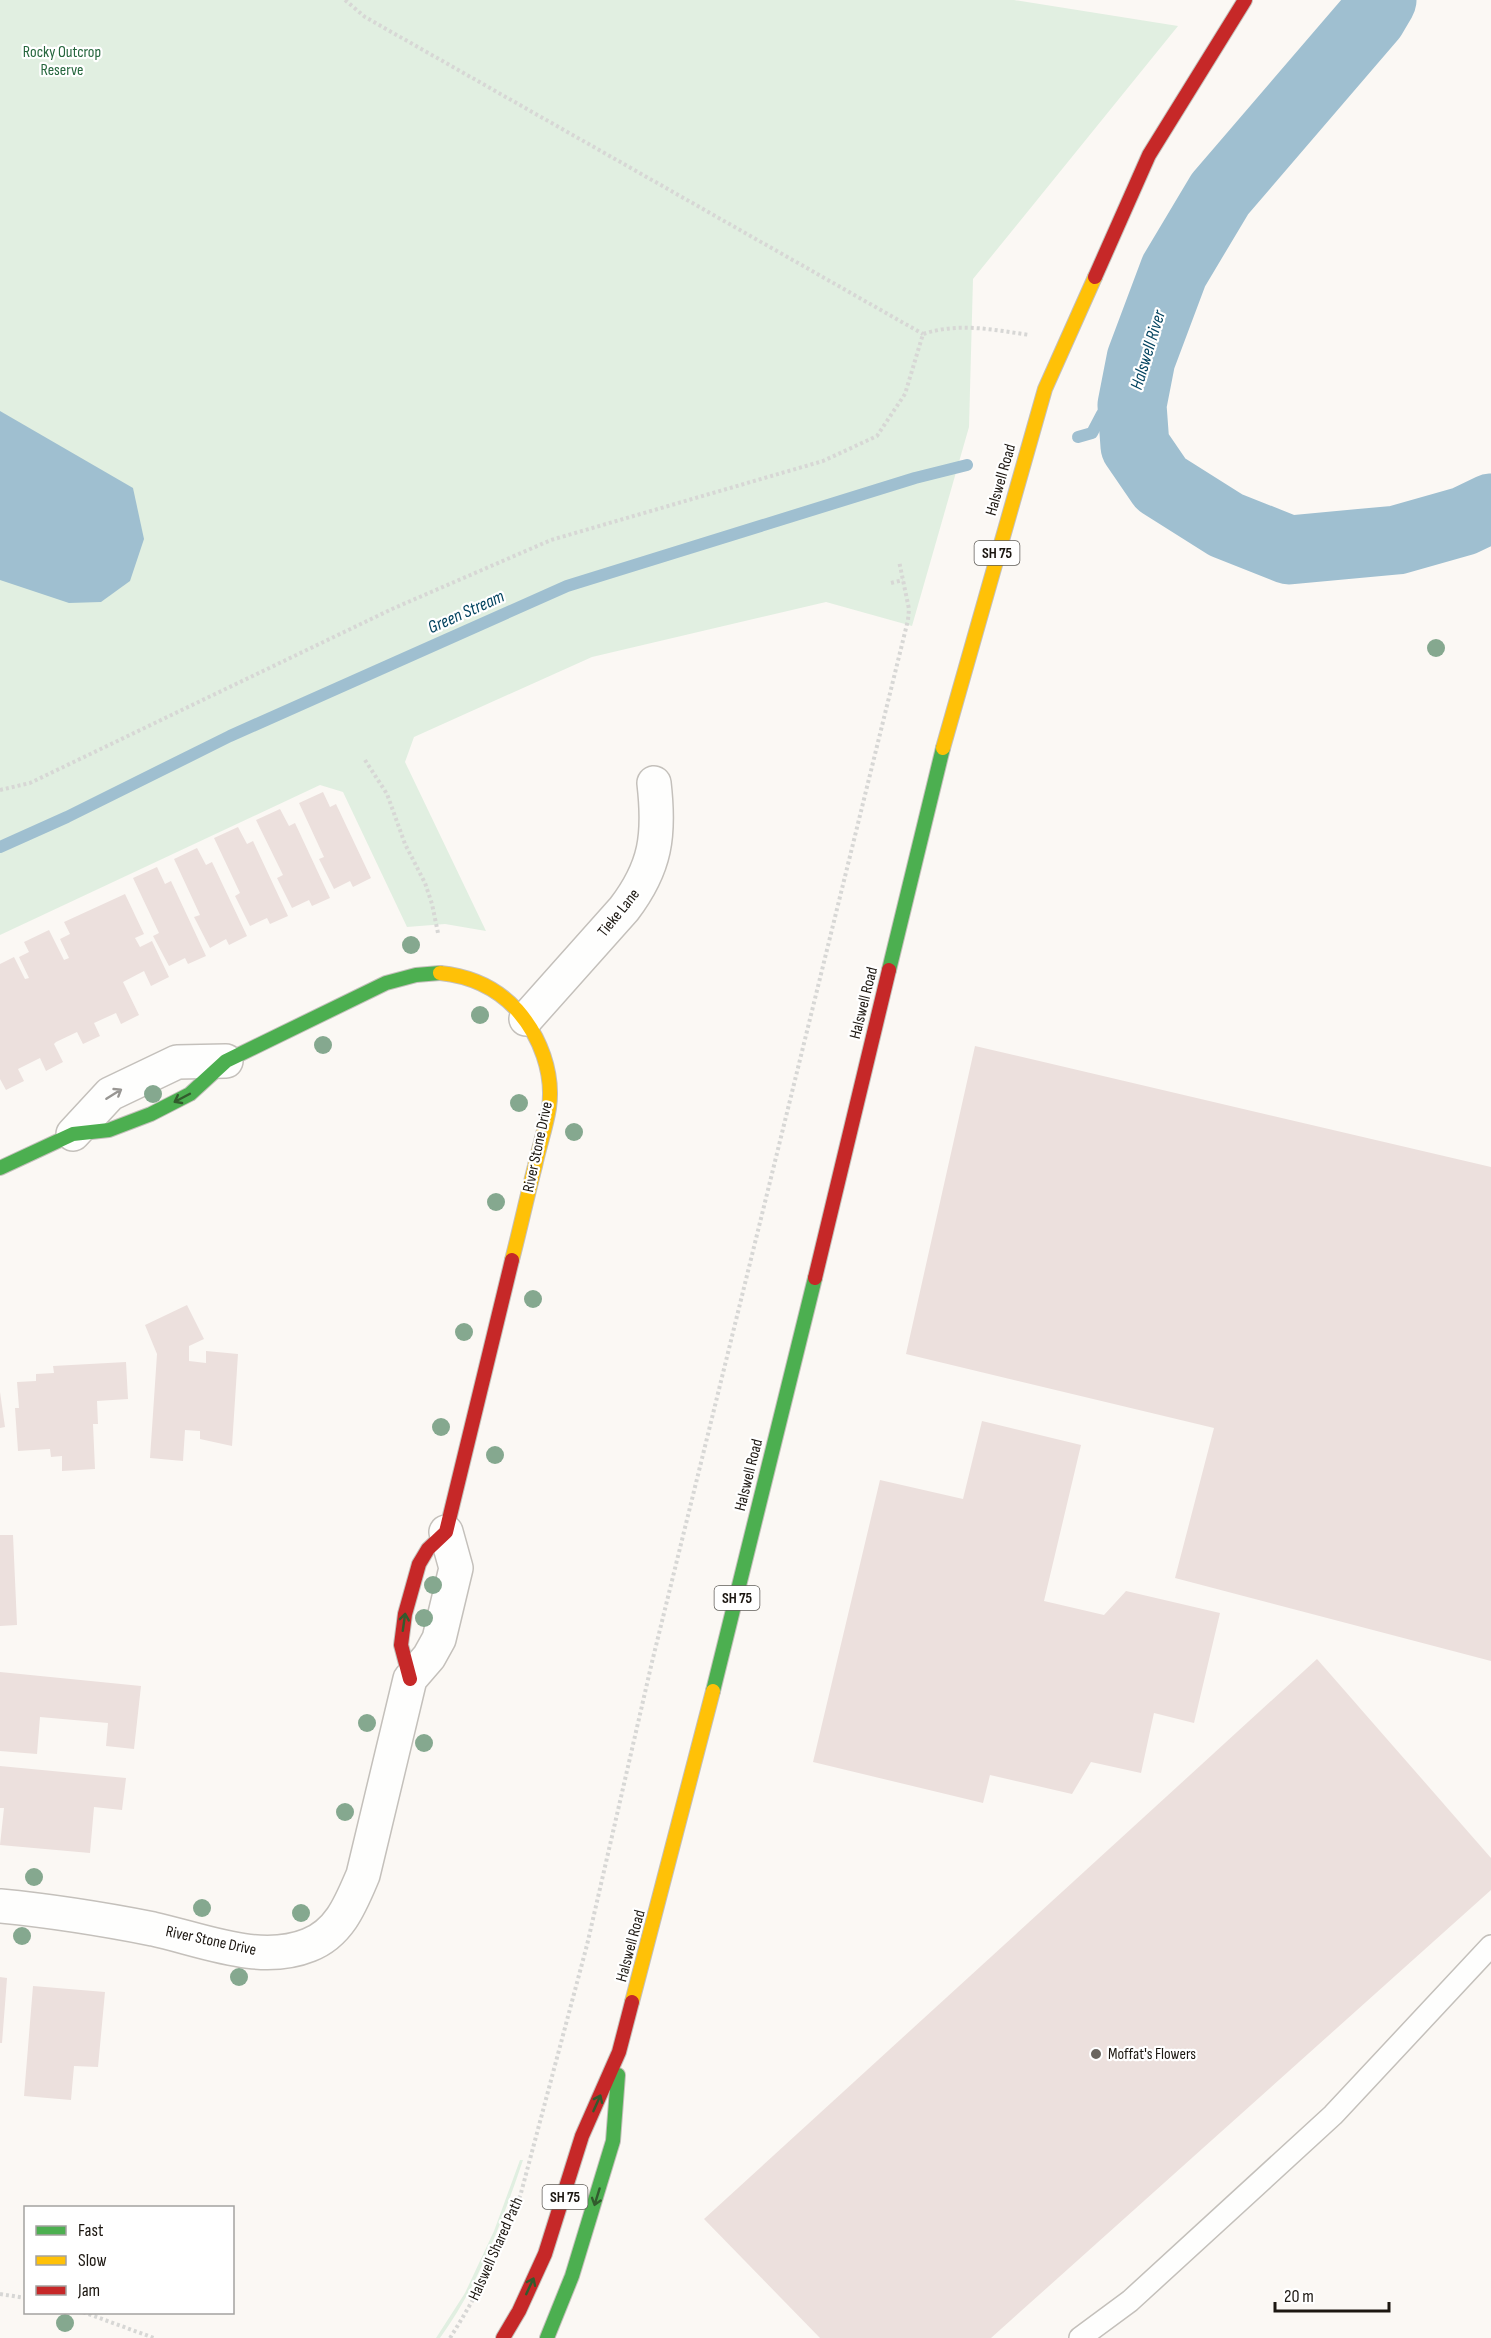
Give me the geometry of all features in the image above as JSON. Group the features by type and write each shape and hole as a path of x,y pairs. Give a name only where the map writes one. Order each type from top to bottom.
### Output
{"main road":[{"name":"Halswell Road","path":"503,2338 519,2311 545,2254 582,2136 619,2052 741,1582 952,711 1045,389 1149,155 1245,0"},
{"name":"River Stone Drive","path":"226,1060 386,983 412,975 438,973 467,977 494,990 511,1002 526,1019 538,1044 548,1074 549,1107 446,1532"},
{"name":"River Stone Drive","path":"0,1168 73,1134"},
{"name":"Halswell Road","path":"547,2338 572,2276 613,2141 619,2052"}],"street":[{"name":"Tieke Lane","path":"526,1019 639,890 649,868 656,843 658,815 654,783"},
{"name":"River Stone Drive","path":"73,1134 110,1094 177,1062 226,1060"},
{"name":"River Stone Drive","path":"0,1906 52,1911 258,1952 287,1952 312,1944 336,1928 351,1904 363,1875 410,1679 429,1657 439,1639 456,1568 446,1532"}],"lane":[{"path":"1080,2338 1130,2301 1334,2115 1491,1946"}],"path":[{"path":"345,0 365,17 923,334 970,326 1066,340"},
{"path":"0,790 30,783 392,609 551,540 823,461 877,436 905,394 923,334"},
{"name":"Halswell Shared Path","path":"450,2338 490,2270 510,2225 541,2121 587,1945 649,1673 908,620 909,609 899,561"},
{"path":"891,583 903,580"},
{"path":"365,760 387,794 405,844 425,883 438,933"},
{"path":"0,2294 24,2298"},
{"path":"86,2314 154,2338"}],"green space":[{"name":"Rocky Outcrop Reserve","path":"0,0 1014,0 1178,26 973,279 969,427 912,626 826,602 592,657 414,737 405,762 486,931 445,924 407,927 343,792 320,785 0,935"},
{"path":"520,2160 523,2160 507,2206 478,2274 454,2317 440,2338 436,2338 465,2293 494,2231"}],"water":[{"path":"0,411 133,488 144,539 130,581 101,602 69,603 0,580"}],"building":[{"path":"323,792 330,807 336,804 371,878 353,887 350,881 334,889 319,859 324,857 299,803"},
{"path":"280,809 289,826 295,823 330,898 312,906 309,900 292,908 277,878 283,875 256,820"},
{"path":"238,827 247,844 253,841 288,916 270,924 267,918 250,926 235,896 240,893 214,838"},
{"path":"197,848 206,865 212,862 247,936 229,945 226,939 210,948 194,917 200,915 174,859"},
{"path":"157,867 165,884 171,881 206,956 188,964 185,958 169,966 153,936 159,933 133,878"},
{"path":"125,894 144,934 135,938 140,947 152,941 169,977 151,986 144,971 123,982 139,1015 121,1024 116,1013 94,1023 100,1036 83,1044 77,1032 56,1042 54,1044 63,1062 46,1071 40,1058 18,1069 24,1081 6,1090 0,1079 0,964 14,957 25,979 29,978 19,957 29,952 24,942 49,930 64,960 69,958 60,939 70,934 64,922"},
{"path":"975,1046 1491,1167 1491,1661 1175,1578 1214,1428 906,1354"},
{"path":"187,1305 204,1339 189,1346 189,1361 206,1363 206,1351 238,1354 232,1446 200,1439 200,1431 185,1430 183,1461 150,1458 157,1354 145,1325"},
{"path":"126,1362 128,1399 97,1401 98,1424 93,1424 95,1469 62,1471 62,1456 51,1457 50,1449 18,1451 15,1408 19,1408 17,1382 36,1381 36,1374 54,1373 53,1366"},
{"path":"0,1392 5,1427 0,1428"},
{"path":"982,1421 1081,1445 1044,1601 1104,1615 1126,1591 1220,1613 1194,1723 1154,1713 1141,1773 1091,1762 1072,1794 990,1775 983,1803 813,1762 880,1480 963,1499"},
{"path":"0,1535 13,1535 17,1625 0,1626"},
{"name":"Moffat's Flowers","path":"1317,1659 1491,1858 1491,1890 991,2338 820,2338 704,2219"},
{"path":"0,1672 141,1686 134,1749 106,1746 108,1723 40,1717 37,1754 0,1751"},
{"path":"0,1766 126,1778 122,1810 94,1807 90,1853 0,1845 4,1808 0,1808"},
{"path":"0,1977 7,1978 2,2043 0,2043"},
{"path":"33,1986 105,1992 98,2067 74,2066 71,2100 24,2096"}],"waterway":[{"name":"Halswell River","path":"1382,0 1372,17 1220,194 1174,271 1141,359 1132,405 1135,446 1161,484 1226,525 1289,550 1397,540 1464,521 1491,508"},
{"name":"Green Stream","path":"1078,437 1092,433 1102,414 1132,405"},
{"name":"Green Stream","path":"0,847 67,817 230,736 567,586 915,478 967,465"}],"traffic: fast":[{"path":"889,970 943,748"},
{"path":"0,1168 73,1134 109,1130 151,1114 190,1094 226,1061 386,983 416,975 440,973"},
{"path":"713,1691 815,1278"},
{"path":"547,2338 572,2276 613,2141 618,2075"}],"traffic: slow":[{"path":"943,748 1045,389 1095,277"},
{"path":"440,973 482,984 509,1002 525,1020 544,1056 550,1095 548,1115 512,1260"},
{"path":"632,2002 713,1691"}],"traffic: jam":[{"path":"1095,277 1149,155 1245,0"},
{"path":"815,1278 889,970"},
{"path":"410,1679 401,1645 405,1614 419,1564 428,1549 446,1532 512,1260"},
{"path":"503,2338 519,2311 545,2254 582,2136 619,2052 632,2002"}],"place":[{"name":"Moffat's Flowers","path":"1096,2054"}]}
